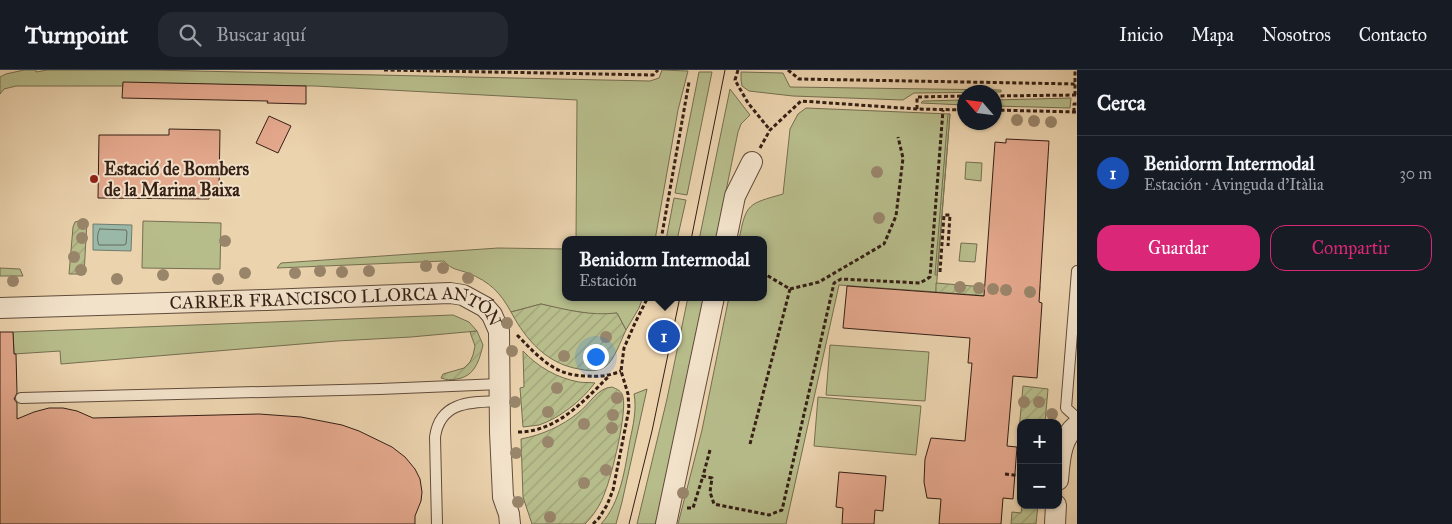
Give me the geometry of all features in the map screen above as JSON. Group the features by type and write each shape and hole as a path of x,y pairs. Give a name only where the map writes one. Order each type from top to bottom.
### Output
{"street":[{"path":"727,236 735,196 752,162"},
{"name":"CARRER FRANCISCO LLORCA ANTÓN","path":"0,308 450,293 463,295 485,307 492,315 499,331 503,497 510,514 510,524"},
{"path":"666,524 713,301"},
{"path":"1059,464 1065,440 1077,426"},
{"path":"1055,524 1056,509"}],"lane":[{"path":"1077,271 1066,408 1077,418"},
{"path":"21,398 380,390 500,392"},
{"path":"436,524 436,426 443,414 453,407 500,392"}],"path":[{"path":"384,70 653,75 658,70"},
{"path":"738,70 735,80 748,103 770,130"},
{"path":"788,70 799,79 1076,84"},
{"path":"1002,96 1076,95 1075,70"},
{"path":"663,236 690,82"},
{"path":"917,109 918,97 957,96"},
{"path":"752,162 770,130 801,101 957,110"},
{"path":"1002,110 1076,112 1074,104 1077,104"},
{"path":"710,450 703,476 712,478 710,492 714,504 769,515 782,510 834,283 841,279 920,283 930,276 943,110"},
{"path":"767,275 790,289 819,282 884,244 896,216 903,158 898,136"},
{"path":"940,272 944,215 950,215 948,246"},
{"path":"750,444 790,289"},
{"path":"593,524 607,505 613,490 629,409 628,394 621,371 624,348 646,301"},
{"path":"499,331 510,329 540,359 558,371 576,376 608,376 621,371"},
{"path":"500,432 525,432 553,424 572,411 608,376"},
{"path":"1005,474 1017,476"}],"green space":[{"path":"24,70 36,70 36,72 47,70 149,70 650,81 659,78 662,70 688,71 678,110 656,236 576,236 577,100 315,86 123,83 123,86 16,86 4,89 0,94 0,77"},
{"path":"699,72 712,72 687,195 675,193"},
{"path":"741,72 783,73 790,87 957,89 957,93 914,93 903,100 793,96 749,91 742,86"},
{"path":"730,89 750,115 741,124 738,132 717,236 700,236"},
{"path":"1071,98 1070,108 1002,106 1002,100"},
{"path":"957,100 957,105 921,103 923,101"},
{"path":"806,108 950,114 936,292 839,285 786,524 678,524 702,430 728,301 767,301 767,236 740,236 744,219 750,207 762,200 783,194 790,129 798,114"},
{"path":"948,114 950,114 937,275 935,275"},
{"path":"966,162 982,163 981,181 965,179"},
{"path":"674,198 686,200 678,236 667,236"},
{"path":"87,221 84,274 69,274 73,227 75,222"},
{"path":"143,221 221,223 220,269 142,268"},
{"path":"961,243 977,244 975,262 959,261"},
{"path":"498,248 562,249 562,301 642,301 626,330 617,313 599,315 541,304 511,312 503,299 488,284 476,276 452,268 444,261 277,268 281,263"},
{"path":"0,268 20,269 23,276 0,276"},
{"path":"936,283 996,288 997,283 1040,286 1039,300 936,292"},
{"path":"687,301 703,301 662,503 655,524 637,524 667,399"},
{"path":"541,304 588,313 617,313 626,330 608,364 599,370 582,370 557,362 539,349 523,332 511,312"},
{"path":"453,315 469,322 477,331 61,364 60,351 14,354 13,332"},
{"path":"477,331 483,345 478,362 472,371 468,375 457,379 441,378 443,374 464,368 470,362 475,346 470,332"},
{"path":"830,345 929,352 925,401 826,395"},
{"path":"523,351 535,362 556,375 579,382 595,383 583,397 562,413 539,425 523,427 520,388 524,387"},
{"path":"1023,386 1048,389 1045,419 1020,419"},
{"path":"612,387 619,390 622,395 624,405 623,416 611,472 599,505 585,524 532,524 523,497 521,439 544,432 572,418 598,393"},
{"path":"647,389 616,524 601,524 613,506 621,484 634,417 634,394"},
{"path":"818,397 921,406 916,455 814,446"},
{"path":"1022,509 1038,509 1036,524 1011,524 1012,512 1021,513"}],"water":[{"path":"93,224 132,225 131,251 93,250"}],"building":[{"path":"123,82 306,86 306,104 267,103 268,101 122,98"},
{"path":"269,116 291,126 278,153 256,143"},
{"path":"169,129 220,130 219,189 209,189 209,199 98,198 99,135 169,135"},
{"path":"1006,139 1049,141 1039,302 1042,303 1037,378 1013,376 1007,446 1017,447 1013,499 1003,498 1001,524 939,524 941,499 927,498 924,482 925,459 931,438 965,441 972,363 968,363 970,338 843,328 847,286 984,296 995,142 1006,143"},
{"path":"0,332 13,332 14,354 16,354 17,393 14,399 17,403 17,419 49,408 63,408 77,411 93,418 259,414 301,417 342,425 392,447 405,457 415,469 420,479 422,492 421,501 415,516 415,524 0,524"},
{"path":"839,472 886,476 883,511 875,510 874,524 842,524 843,508 836,507"}],"tram line":[{"path":"692,236 725,70"},
{"path":"629,524 652,431 679,301"}],"place":[{"name":"Estació de Bombers de la Marina Baixa","path":"94,179"},
{"name":"Benidorm Intermodal","path":"664,336"}]}
